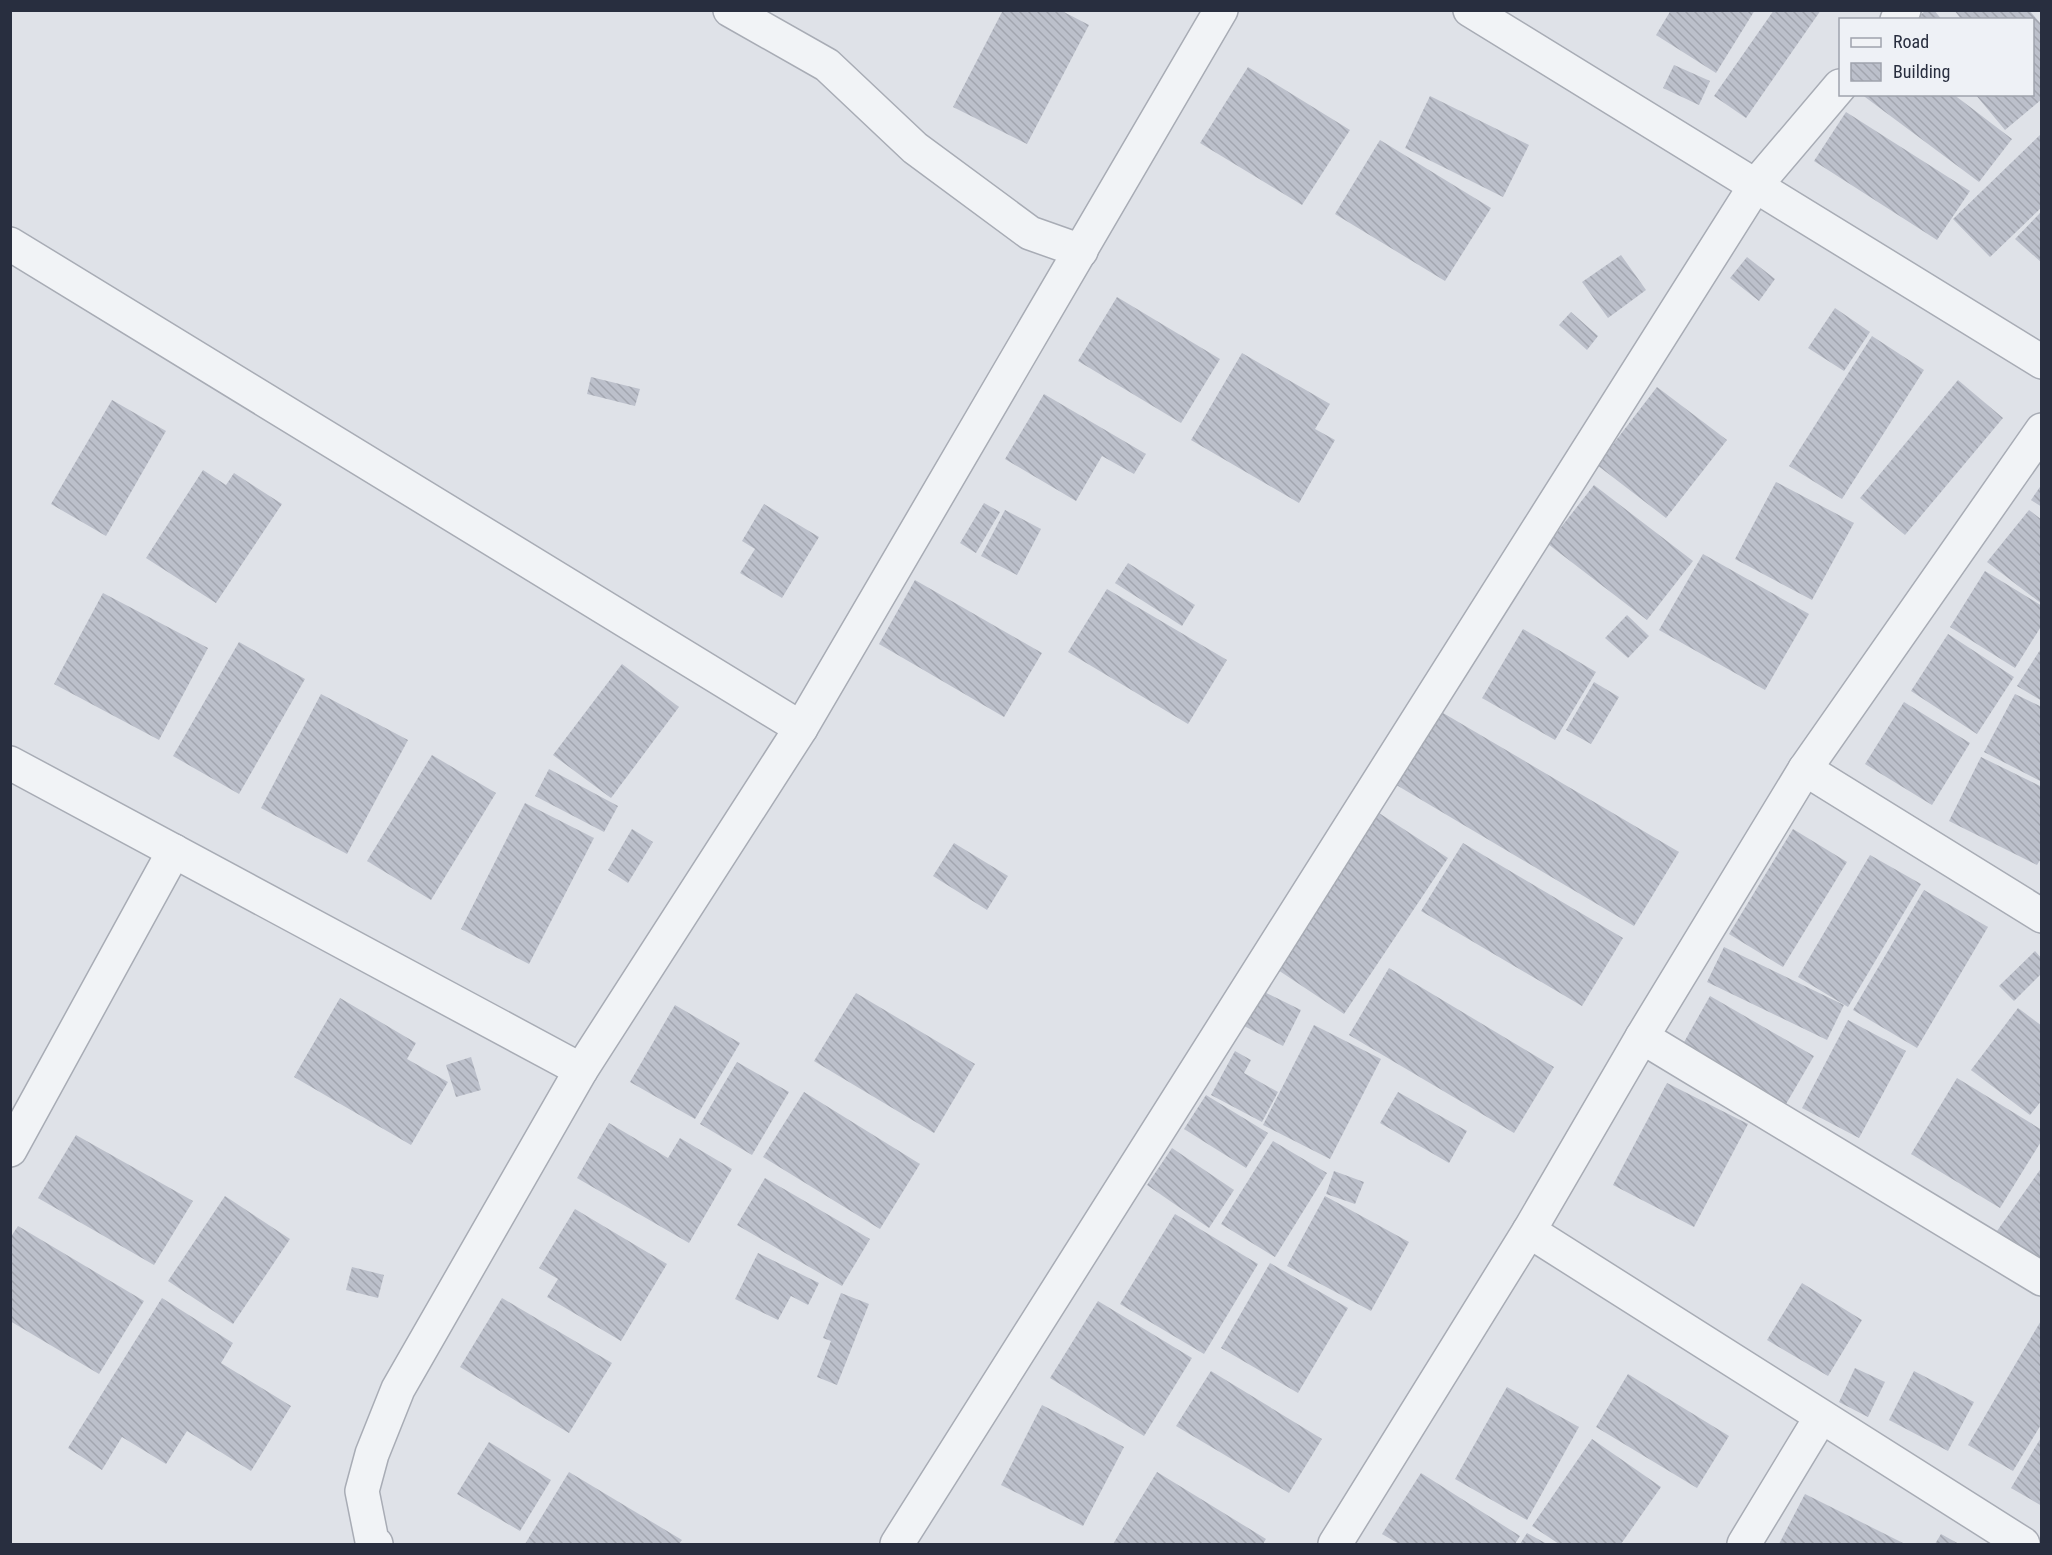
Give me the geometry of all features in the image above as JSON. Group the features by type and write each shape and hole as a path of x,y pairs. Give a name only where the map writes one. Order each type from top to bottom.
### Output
{"street":[{"path":"730,10 827,64 915,147 1030,232 1081,251"},
{"path":"376,1545 362,1491 372,1454 398,1389 581,1070 801,728 1221,10"},
{"path":"1470,10 2042,362"},
{"path":"897,1545 1755,186 1839,87"},
{"path":"10,244 801,728"},
{"path":"1335,1545 1529,1231 1642,1037 1805,769 2042,430"},
{"path":"10,763 581,1070"},
{"path":"1805,769 2042,916"},
{"path":"10,1150 174,851"},
{"path":"1642,1037 2042,1279"},
{"path":"1529,1231 2023,1545"},
{"path":"1744,1545 1821,1417"}],"building":[{"path":"1003,10 1060,10 1089,25 1027,144 953,107"},
{"path":"1671,10 1755,10 1716,73 1656,35"},
{"path":"1774,10 1821,10 1746,118 1714,96"},
{"path":"1926,10 1934,10 1940,18 1917,18"},
{"path":"1954,10 2029,10 2042,25 2042,99 2005,130 1977,96 2034,96 2034,18 1960,18"},
{"path":"1674,65 1710,81 1699,105 1663,88"},
{"path":"1248,67 1350,130 1302,205 1200,143"},
{"path":"1430,96 1529,145 1503,197 1405,148"},
{"path":"1864,96 1956,96 2012,139 1979,182"},
{"path":"1846,112 1970,191 1937,240 1814,161"},
{"path":"2042,133 2042,207 1990,257 1953,219"},
{"path":"1380,140 1491,208 1445,281 1335,214"},
{"path":"2042,211 2042,263 2015,239"},
{"path":"1621,255 1646,290 1608,318 1582,282"},
{"path":"1747,257 1775,279 1759,301 1730,278"},
{"path":"1117,297 1220,359 1181,423 1078,361"},
{"path":"1835,308 1870,332 1844,371 1808,348"},
{"path":"1571,312 1598,336 1587,350 1559,325"},
{"path":"1872,336 1924,370 1842,499 1789,466"},
{"path":"1242,353 1330,404 1315,429 1335,440 1299,503 1191,440"},
{"path":"591,377 640,389 635,406 587,394"},
{"path":"1958,380 2003,418 1905,535 1860,498"},
{"path":"1657,387 1727,440 1666,518 1597,465"},
{"path":"1044,394 1146,454 1134,474 1102,456 1076,501 1005,459"},
{"path":"112,400 166,431 106,536 51,504"},
{"path":"203,470 226,485 234,473 282,504 216,603 146,558"},
{"path":"1776,482 1854,523 1812,600 1735,559"},
{"path":"2042,484 2042,507 2031,500"},
{"path":"1594,485 1693,561 1647,620 1548,544"},
{"path":"984,503 1000,512 976,553 960,543"},
{"path":"764,504 819,537 782,598 740,573 755,549 742,541"},
{"path":"1005,510 1041,529 1017,575 981,556"},
{"path":"2029,510 2042,520 2042,604 1987,562"},
{"path":"1703,554 1809,614 1765,690 1659,630"},
{"path":"1128,563 1195,605 1182,626 1115,583"},
{"path":"1985,571 2042,606 2042,625 2015,668 1950,627"},
{"path":"915,580 1042,653 1004,717 879,644"},
{"path":"1107,589 1227,660 1188,724 1068,652"},
{"path":"103,593 208,648 159,740 54,684"},
{"path":"1627,615 1649,636 1628,658 1605,638"},
{"path":"1523,629 1596,672 1555,740 1482,698"},
{"path":"1948,634 2014,677 1977,734 1911,691"},
{"path":"239,642 305,679 239,794 173,756"},
{"path":"2042,647 2042,701 2017,686"},
{"path":"622,664 679,707 611,798 553,755"},
{"path":"1594,682 1619,697 1591,744 1566,730"},
{"path":"321,694 408,740 347,854 261,808"},
{"path":"2015,694 2042,707 2042,782 1984,752"},
{"path":"1904,702 1970,743 1932,805 1865,764"},
{"path":"1438,710 1679,852 1634,926 1393,783"},
{"path":"432,755 496,793 431,900 367,861"},
{"path":"1981,757 2042,787 2042,857 2037,865 1949,821"},
{"path":"549,769 618,806 604,832 535,796"},
{"path":"525,803 594,838 529,964 461,929"},
{"path":"1379,813 1448,858 1344,1014 1275,968"},
{"path":"632,829 653,842 628,883 608,870"},
{"path":"1793,829 1847,862 1783,967 1729,934"},
{"path":"954,843 1008,876 987,910 933,876"},
{"path":"1463,843 1623,938 1582,1006 1421,911"},
{"path":"1870,855 1921,884 1848,1007 1798,977"},
{"path":"1924,890 1988,927 1917,1048 1853,1010"},
{"path":"1724,947 1844,1005 1827,1040 1707,982"},
{"path":"2035,951 2042,959 2042,973 2014,1001 1999,986"},
{"path":"1389,968 1554,1067 1514,1133 1349,1035"},
{"path":"1258,989 1301,1010 1283,1046 1240,1024"},
{"path":"856,993 975,1064 934,1133 814,1061"},
{"path":"1710,996 1814,1056 1786,1104 1683,1044"},
{"path":"340,998 416,1043 407,1059 448,1082 411,1145 294,1077"},
{"path":"675,1005 740,1043 695,1119 630,1082"},
{"path":"2018,1008 2042,1026 2042,1100 2030,1115 1971,1070"},
{"path":"1848,1020 1906,1051 1859,1138 1802,1108"},
{"path":"1314,1025 1381,1059 1330,1159 1263,1125"},
{"path":"1235,1051 1251,1060 1244,1073 1278,1092 1262,1122 1211,1095"},
{"path":"471,1057 481,1090 456,1097 446,1065"},
{"path":"737,1062 789,1092 752,1155 700,1124"},
{"path":"1957,1078 2042,1130 2042,1140 2000,1208 1911,1154"},
{"path":"1667,1083 1748,1124 1694,1227 1613,1185"},
{"path":"804,1092 920,1164 880,1229 763,1157"},
{"path":"1398,1092 1467,1131 1449,1163 1380,1123"},
{"path":"1206,1095 1268,1133 1246,1168 1184,1129"},
{"path":"609,1123 668,1158 680,1138 732,1169 689,1243 577,1178"},
{"path":"76,1135 193,1201 154,1265 38,1198"},
{"path":"1273,1141 1327,1173 1275,1257 1221,1224"},
{"path":"1172,1148 1234,1190 1209,1228 1147,1185"},
{"path":"2042,1167 2042,1262 1997,1231"},
{"path":"1334,1171 1364,1182 1355,1204 1326,1194"},
{"path":"765,1178 870,1239 842,1286 737,1225"},
{"path":"225,1196 290,1239 233,1324 168,1281"},
{"path":"1325,1196 1409,1242 1371,1311 1287,1266"},
{"path":"575,1209 667,1264 621,1341 547,1297 558,1279 539,1268"},
{"path":"1175,1214 1258,1264 1204,1354 1120,1304"},
{"path":"18,1226 144,1301 99,1374 10,1321 10,1238"},
{"path":"758,1253 819,1283 808,1305 791,1296 778,1320 735,1299"},
{"path":"1270,1263 1348,1308 1298,1393 1221,1348"},
{"path":"352,1267 384,1275 378,1298 346,1290"},
{"path":"1802,1283 1862,1320 1828,1376 1767,1340"},
{"path":"841,1293 869,1304 837,1385 817,1377 831,1341 823,1338"},
{"path":"162,1298 233,1343 221,1363 291,1406 251,1471 187,1431 166,1464 122,1437 102,1470 68,1448"},
{"path":"502,1298 612,1363 569,1433 460,1367"},
{"path":"1098,1301 1192,1358 1144,1436 1050,1378"},
{"path":"2042,1319 2042,1423 2013,1471 1968,1445"},
{"path":"1855,1368 1885,1382 1868,1417 1839,1402"},
{"path":"1211,1371 1322,1439 1289,1493 1176,1426"},
{"path":"1914,1371 1974,1402 1948,1451 1889,1420"},
{"path":"1628,1374 1729,1436 1697,1488 1596,1427"},
{"path":"1507,1387 1579,1427 1527,1520 1455,1479"},
{"path":"1042,1405 1124,1447 1083,1526 1001,1485"},
{"path":"2042,1436 2042,1506 2011,1488"},
{"path":"1592,1439 1661,1487 1621,1544 1559,1544 1532,1526"},
{"path":"489,1442 551,1480 520,1531 457,1494"},
{"path":"569,1472 682,1540 679,1544 525,1544"},
{"path":"1157,1472 1266,1539 1263,1544 1113,1544"},
{"path":"1421,1473 1520,1536 1515,1544 1399,1544 1382,1534"},
{"path":"1805,1494 1905,1544 1779,1544"},
{"path":"1527,1533 1547,1544 1520,1544"},
{"path":"1941,1534 1959,1544 1935,1544"}]}
